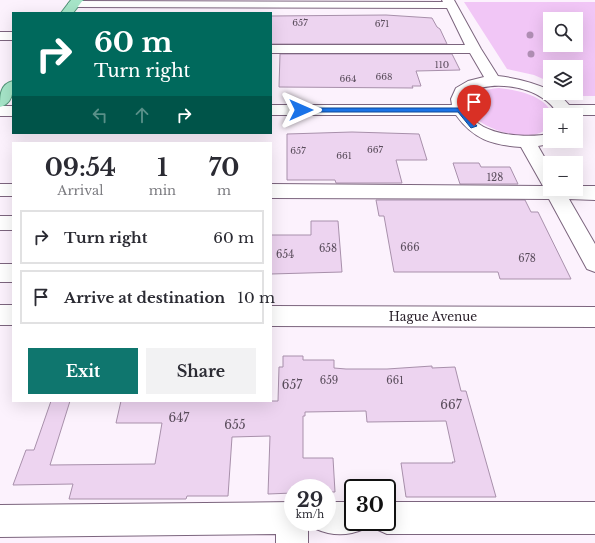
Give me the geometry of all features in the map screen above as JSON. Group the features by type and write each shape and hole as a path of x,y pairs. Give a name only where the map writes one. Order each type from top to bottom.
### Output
{"main road":[{"path":"0,102 12,86"}],"street":[{"path":"73,6 450,2 474,49 494,81"},
{"path":"0,36 12,36"},
{"path":"272,49 474,49"},
{"path":"543,140 527,142 503,140 474,126 460,110 459,99 461,91 471,84 494,81 515,83 528,86 556,101 562,108"},
{"path":"272,110 460,110"},
{"path":"583,111 595,110"},
{"path":"0,111 12,111"},
{"path":"527,142 543,170"},
{"path":"272,191 543,188"},
{"path":"0,190 12,190"},
{"path":"583,192 595,193"},
{"path":"557,196 595,263"},
{"path":"0,223 12,223"},
{"path":"0,273 12,273"},
{"path":"0,315 12,315"},
{"name":"Hague Avenue","path":"272,316 595,317"},
{"path":"396,518 595,518"},
{"path":"0,521 284,526"}],"shaded area":[{"path":"464,2 595,2 595,96 583,96 583,60 543,60 543,79 534,75 507,69"},
{"path":"499,88 522,92 537,98 544,103 549,108 543,108 543,132 533,135 515,135 489,127 476,118 469,105 470,100 485,90"}],"building":[{"path":"386,15 432,18 437,27 440,29 447,44 272,44 272,16"},
{"path":"280,54 452,54 460,70 416,71 421,86 412,86 413,88 279,87"},
{"path":"352,132 419,134 427,160 396,160 402,183 336,183 335,180 287,180 287,134"},
{"path":"453,163 479,163 481,167 510,167 518,184 460,184"},
{"path":"376,200 525,200 531,212 538,212 571,279 500,279 498,272 394,272 384,216 379,216"},
{"path":"311,221 338,221 342,272 272,274 272,235 311,235"},
{"path":"283,356 303,356 303,360 334,360 334,368 346,369 387,369 432,366 432,368 455,367 461,391 466,391 496,497 406,497 401,463 455,462 446,421 367,422 366,411 305,412 305,416 303,416 303,458 333,458 334,479 284,479 284,493 268,494 270,436 232,437 228,496 187,496 186,499 69,499 73,484 13,485 26,450 34,450 51,402 70,402 50,465 155,464 162,423 116,423 121,402 278,401 279,367 283,367"}],"route":[{"path":"301,110 460,110 474,126"}]}
